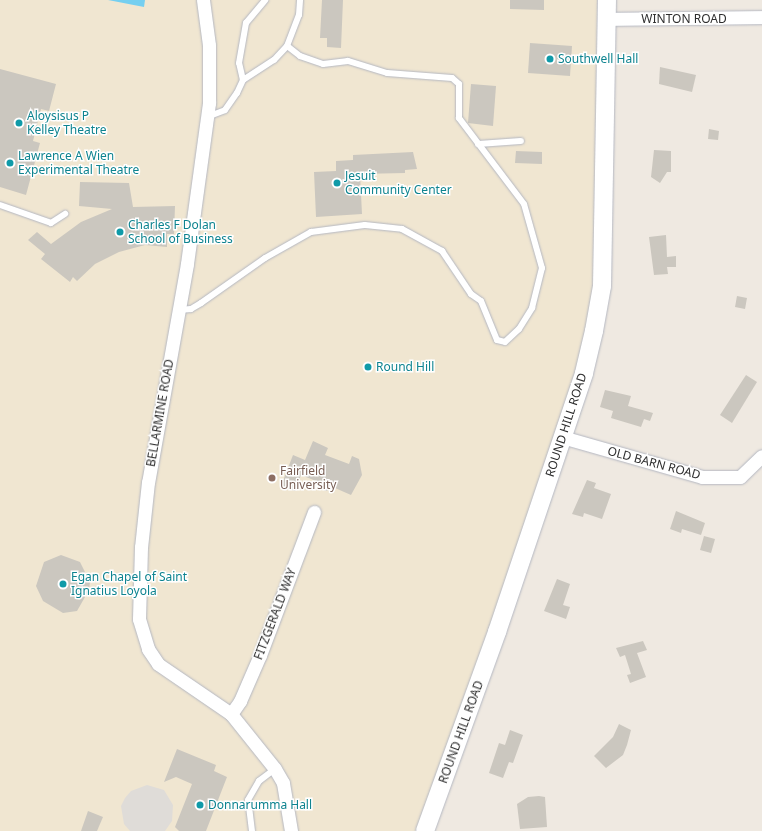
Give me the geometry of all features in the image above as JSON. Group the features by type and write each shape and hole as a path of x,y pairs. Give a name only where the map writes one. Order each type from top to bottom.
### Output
{"main road":[{"name":"ROUND HILL ROAD","path":"425,831 497,632 584,373 602,286 607,0"}],"street":[{"name":"BELLARMINE ROAD","path":"203,0 209,45 207,117 179,310 148,482 141,547 139,619 148,649 158,664 231,714 275,770 283,783 291,831"},
{"name":"WINTON ROAD","path":"606,19 762,17"},
{"name":"OLD BARN ROAD","path":"562,437 702,477 740,477 762,456"},
{"name":"FITZGERALD WAY","path":"231,714 240,701 260,655 314,512"}],"lane":[{"path":"243,80 239,63 246,23 265,0"},
{"path":"207,117 225,110 233,102 243,80 274,60 287,46 299,16 300,0"},
{"path":"179,310 191,309 265,258 311,232 366,225 390,226 418,235 442,251 471,294 481,301 497,340 505,342 519,329 532,308 542,268 524,204 459,118 459,84 452,78 387,73 348,61 323,64 300,56 287,46"},
{"path":"478,144 521,141"},
{"path":"0,205 51,223 65,214"},
{"path":"252,831 248,800 259,781 275,770"}],"shaded area":[{"name":"Fairfield University","path":"0,0 597,0 594,291 581,354 521,548 416,831 0,831"},
{"path":"147,785 164,790 173,805 172,821 165,831 130,831 124,824 121,806 125,798 131,791"}],"water":[{"path":"108,0 145,0 144,7"}],"building":[{"path":"322,0 343,0 341,48 327,47 327,38 320,38"},
{"path":"510,0 544,0 544,10 510,9"},
{"name":"Southwell Hall","path":"530,43 572,46 570,76 528,73"},
{"path":"660,67 696,75 692,92 659,84"},
{"path":"0,69 56,84 49,111 41,109 33,141 40,143 26,195 0,187"},
{"path":"471,84 496,86 493,126 468,123"},
{"path":"709,129 719,131 718,140 708,139"},
{"path":"654,150 671,151 671,172 667,172 660,183 651,177"},
{"path":"516,151 542,152 542,164 515,163"},
{"name":"Jesuit Community Center","path":"413,152 417,169 405,170 405,173 360,174 362,214 316,217 314,172 336,171 336,161 353,160 353,155"},
{"name":"Charles F Dolan School of Business","path":"80,182 129,183 133,207 175,206 174,234 167,234 167,247 145,245 119,252 95,264 77,281 73,277 70,282 41,259 45,254 28,240 37,232 51,244 81,222 112,209 79,206"},
{"path":"666,235 667,257 676,256 676,267 667,267 668,274 654,275 649,237"},
{"path":"737,296 747,298 745,309 735,307"},
{"path":"746,375 757,382 732,423 720,415"},
{"path":"605,390 631,396 628,406 653,413 650,421 644,419 641,427 611,418 613,411 600,407"},
{"path":"313,441 328,448 325,455 349,464 352,456 359,459 362,475 351,495 335,488 326,491 319,488 321,483 301,475 295,491 281,486 293,455 305,460"},
{"path":"587,480 596,483 594,488 611,494 602,519 584,513 583,517 572,514"},
{"path":"676,511 705,523 701,535 682,529 681,533 670,529"},
{"path":"704,536 715,539 711,553 700,550"},
{"name":"Egan Chapel of Saint Ignatius Loyola","path":"61,555 80,562 90,582 89,590 77,611 63,613 43,601 36,586 44,562"},
{"path":"557,579 570,584 563,605 570,607 566,619 544,611"},
{"path":"643,641 647,650 637,653 646,677 630,683 627,675 631,674 625,655 620,657 616,648"},
{"path":"619,724 631,730 627,745 623,755 606,768 594,756 613,737"},
{"path":"510,730 523,735 513,763 509,762 503,778 489,773 499,743 505,745"},
{"name":"Donnarumma Hall","path":"177,749 216,765 214,771 227,777 206,831 179,831 175,827 192,784 176,777 164,782"},
{"path":"528,797 545,797 547,827 520,829 517,804"},
{"path":"88,811 103,817 97,831 81,831"}],"place":[{"name":"Southwell Hall","path":"550,59"},
{"name":"Aloysisus P Kelley Theatre","path":"19,123"},
{"name":"Lawrence A Wien Experimental Theatre","path":"10,163"},
{"name":"Jesuit Community Center","path":"337,183"},
{"name":"Charles F Dolan School of Business","path":"120,232"},
{"name":"Round Hill","path":"368,367"},
{"name":"Fairfield University","path":"272,478"},
{"name":"Egan Chapel of Saint Ignatius Loyola","path":"63,584"},
{"name":"Donnarumma Hall","path":"200,805"}]}
